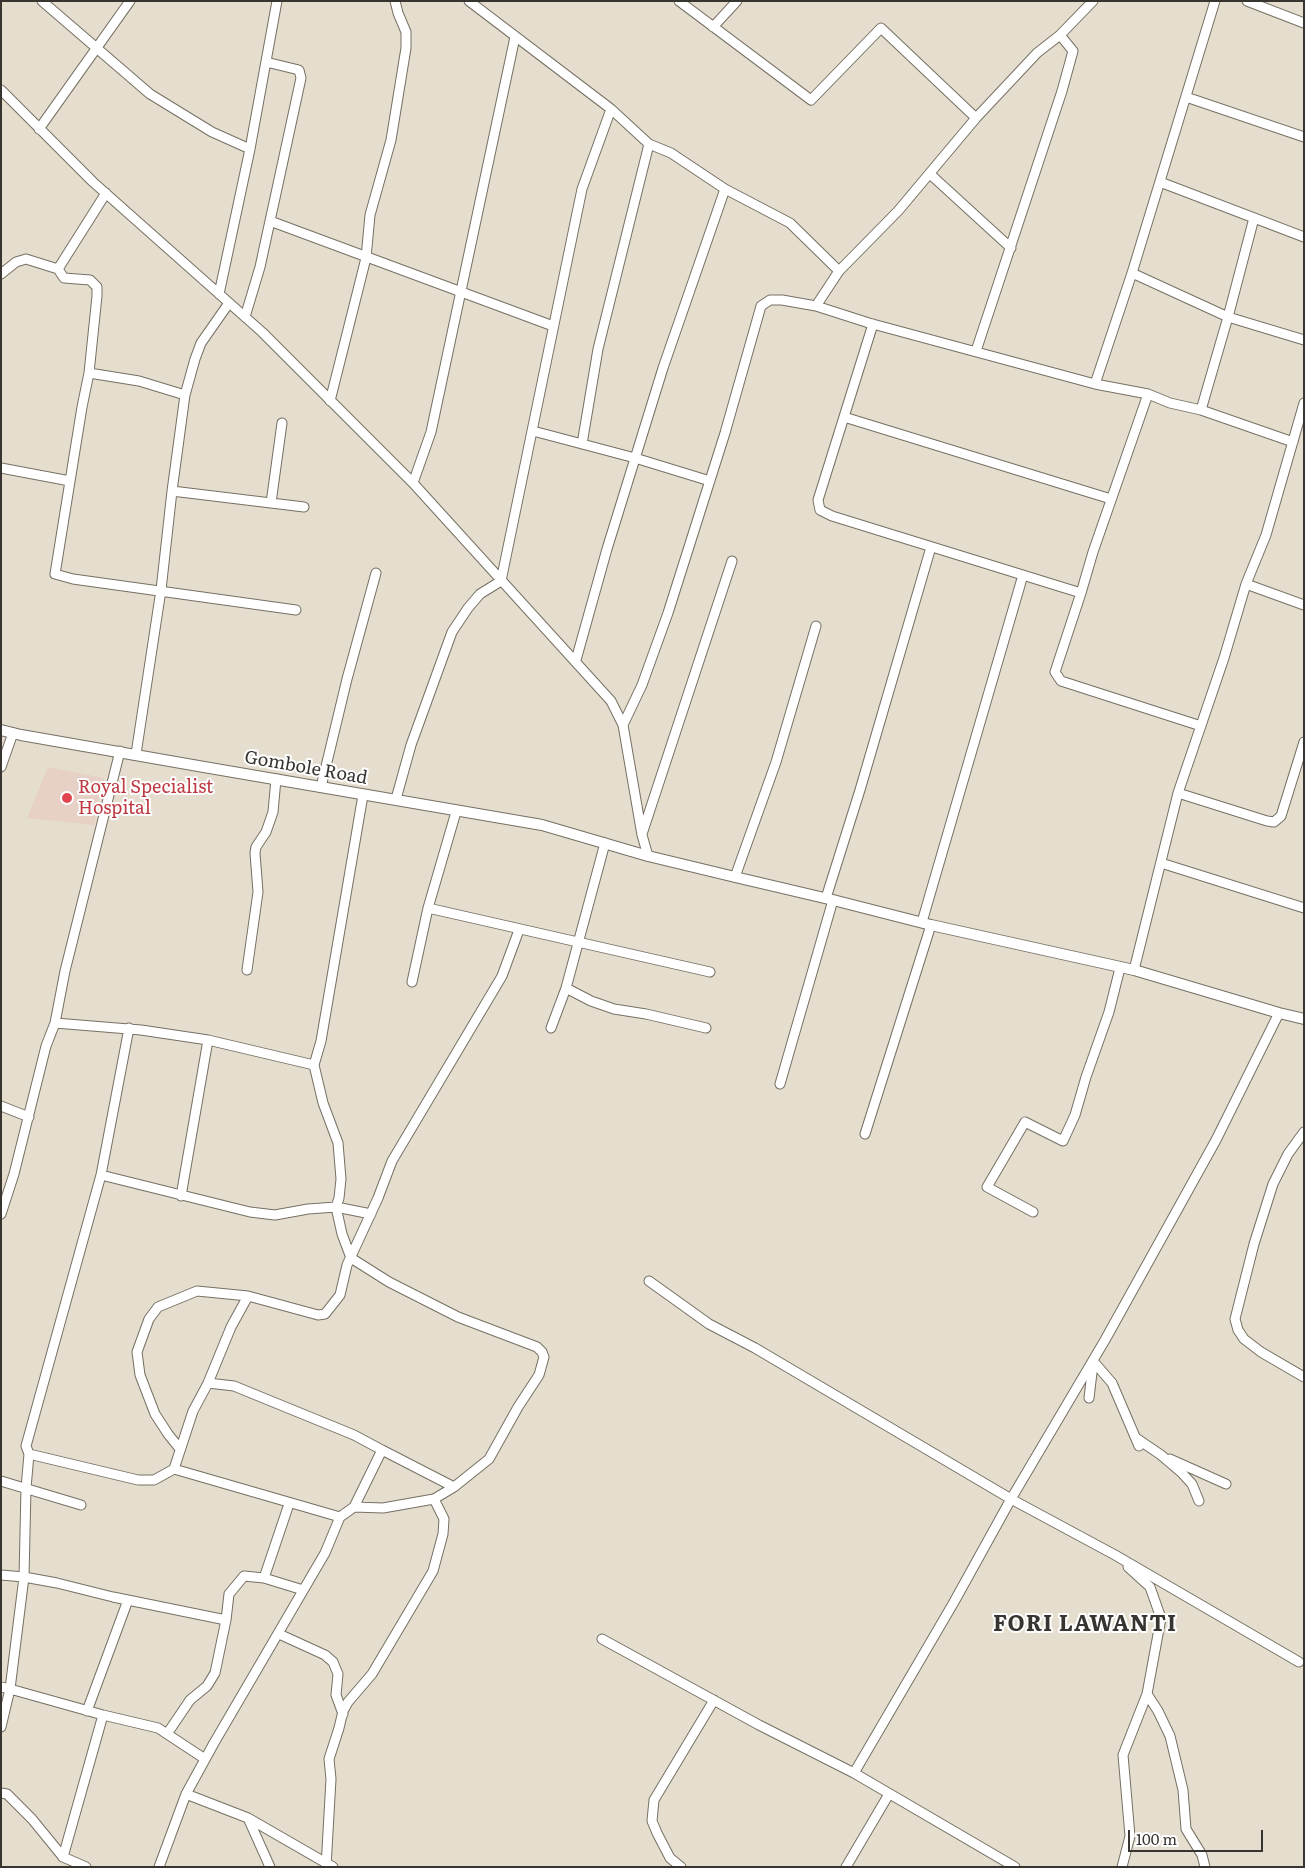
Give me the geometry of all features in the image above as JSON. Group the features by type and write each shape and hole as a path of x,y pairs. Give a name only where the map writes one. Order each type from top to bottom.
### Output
{"street":[{"path":"42,1 150,94 212,132 250,149"},
{"path":"39,128 130,1"},
{"path":"219,294 250,149 277,1"},
{"path":"330,401 366,258 370,215 390,140 406,48 406,32 395,1"},
{"path":"469,1 611,109 649,144 671,154 725,189 790,223 839,271"},
{"path":"679,1 811,100 882,28 976,118"},
{"path":"713,27 737,1"},
{"path":"816,306 839,271 898,211 976,118 1037,53 1060,35 1093,1"},
{"path":"1095,384 1132,273 1215,1"},
{"path":"1247,1 1304,22"},
{"path":"976,351 1062,91 1073,51 1060,35"},
{"path":"413,483 431,432 515,37"},
{"path":"245,317 260,266 301,73 299,70 266,62"},
{"path":"1,90 106,193 245,317 413,483 576,660 611,701 624,726 642,835 648,856"},
{"path":"1186,97 1304,138"},
{"path":"396,799 411,745 452,632 480,594 501,580 582,189 611,109"},
{"path":"582,444 598,349 649,144"},
{"path":"930,174 1011,248"},
{"path":"1160,182 1304,238"},
{"path":"576,660 607,549 662,368 725,189"},
{"path":"58,269 106,193"},
{"path":"1201,410 1254,218"},
{"path":"270,221 554,326"},
{"path":"1,274 16,262 26,259 58,269 64,278 90,280 97,287 89,373 56,574 73,579 296,610"},
{"path":"1132,273 1228,317 1304,340"},
{"path":"624,726 642,685 668,613 710,481 761,306 770,300 782,300 816,306 873,324 1095,384 1148,394 1170,403 1201,410 1293,442"},
{"path":"136,754 162,590 172,491 185,395 201,343 229,302"},
{"path":"873,324 818,500 820,510 832,516 1081,593"},
{"path":"89,373 139,381 185,395"},
{"path":"1148,394 1093,552 1055,672 1062,681 1201,726"},
{"path":"1134,970 1178,793 1246,584 1266,535 1304,403"},
{"path":"844,417 1111,499"},
{"path":"271,503 282,423"},
{"path":"533,431 635,458 710,481"},
{"path":"1,468 70,481"},
{"path":"172,491 304,507"},
{"path":"780,1084 829,899 931,547"},
{"path":"642,835 732,561"},
{"path":"321,787 347,679 376,573"},
{"path":"865,1134 1024,575"},
{"path":"1246,584 1304,605"},
{"path":"735,877 776,762 816,626"},
{"path":"1,767 6,732"},
{"name":"Gombole Road","path":"6,732 363,795 396,799 456,812 542,825 648,856 926,923 1134,970 1304,1019"},
{"path":"1178,793 1267,822 1274,822 1281,816 1304,742"},
{"path":"1,1214 14,1174 46,1046 55,1023 120,751"},
{"path":"247,970 258,892 255,853 256,847 266,832 273,812 276,779"},
{"path":"354,1507 384,1508 434,1499 454,1487 489,1459 518,1407 539,1375 544,1357 537,1347 458,1316 389,1282 351,1258 342,1234 336,1207 341,1179 339,1151 323,1102 314,1065 321,1040 363,795"},
{"path":"412,982 428,908 456,812"},
{"path":"551,1028 566,988 605,843"},
{"path":"1161,863 1304,908"},
{"path":"428,908 710,972"},
{"path":"180,1449 155,1414 140,1375 137,1352 149,1319 158,1307 197,1290 248,1296 318,1315 325,1314 340,1296 351,1258 392,1161 502,976 519,930"},
{"path":"1033,1212 987,1187 1025,1122 1063,1141 1074,1115 1109,1012 1120,968"},
{"path":"566,988 591,1001 614,1009 646,1014 706,1028"},
{"path":"854,1773 954,1602 1011,1499 1093,1361 1216,1140 1278,1013"},
{"path":"55,1023 129,1028 208,1040 314,1065"},
{"path":"1,1727 24,1577 26,1488 29,1454 26,1446 101,1175 129,1028"},
{"path":"182,1196 208,1040"},
{"path":"1,1106 29,1117"},
{"path":"1304,1132 1288,1154 1272,1184 1254,1244 1235,1319 1238,1330 1244,1339 1261,1352 1304,1377"},
{"path":"101,1175 250,1212 275,1215 308,1209 336,1207 370,1214"},
{"path":"649,1281 709,1324 755,1348 1011,1499 1115,1555 1299,1662"},
{"path":"29,1454 138,1480 154,1480 174,1469 193,1411 208,1383 231,1327 248,1296"},
{"path":"1089,1398 1093,1361"},
{"path":"1093,1361 1112,1383 1138,1442 1161,1455 1226,1484"},
{"path":"208,1383 234,1386 354,1435 454,1487"},
{"path":"159,1867 186,1794 325,1553 340,1517 354,1507 382,1450"},
{"path":"1161,1455 1192,1484 1199,1501"},
{"path":"174,1469 289,1504 340,1517"},
{"path":"1,1481 81,1505"},
{"path":"186,1794 248,1818 328,1865 331,1779 329,1758 348,1702 372,1674 433,1571 443,1534 444,1519 434,1499"},
{"path":"264,1578 289,1504"},
{"path":"1115,1555 1150,1587 1161,1618 1147,1694 1123,1756 1130,1836 1122,1867"},
{"path":"1,1575 24,1577 226,1620"},
{"path":"167,1734 190,1700 207,1686 215,1674 226,1620 229,1594 244,1576 264,1578 303,1590"},
{"path":"87,1711 128,1600"},
{"path":"278,1634 325,1654 333,1662 338,1674 336,1695 343,1714"},
{"path":"602,1639 854,1773 1015,1867"},
{"path":"6,1688 87,1711 158,1728 205,1759"},
{"path":"1147,1694 1170,1736 1183,1790 1186,1829 1202,1855 1205,1867"},
{"path":"681,1867 670,1858 652,1821 654,1800 714,1700"},
{"path":"63,1857 103,1715"},
{"path":"1,1793 7,1794 32,1819 63,1857 86,1867"},
{"path":"846,1867 890,1794"},
{"path":"248,1818 270,1867"}],"shaded area":[{"name":"Royal Specialist Hospital","path":"48,767 104,778 94,825 27,818"}],"place":[{"name":"Royal Specialist Hospital","path":"67,798"}],"district":[{"name":"FORI LAWANTI","path":"1085,1625"}]}
